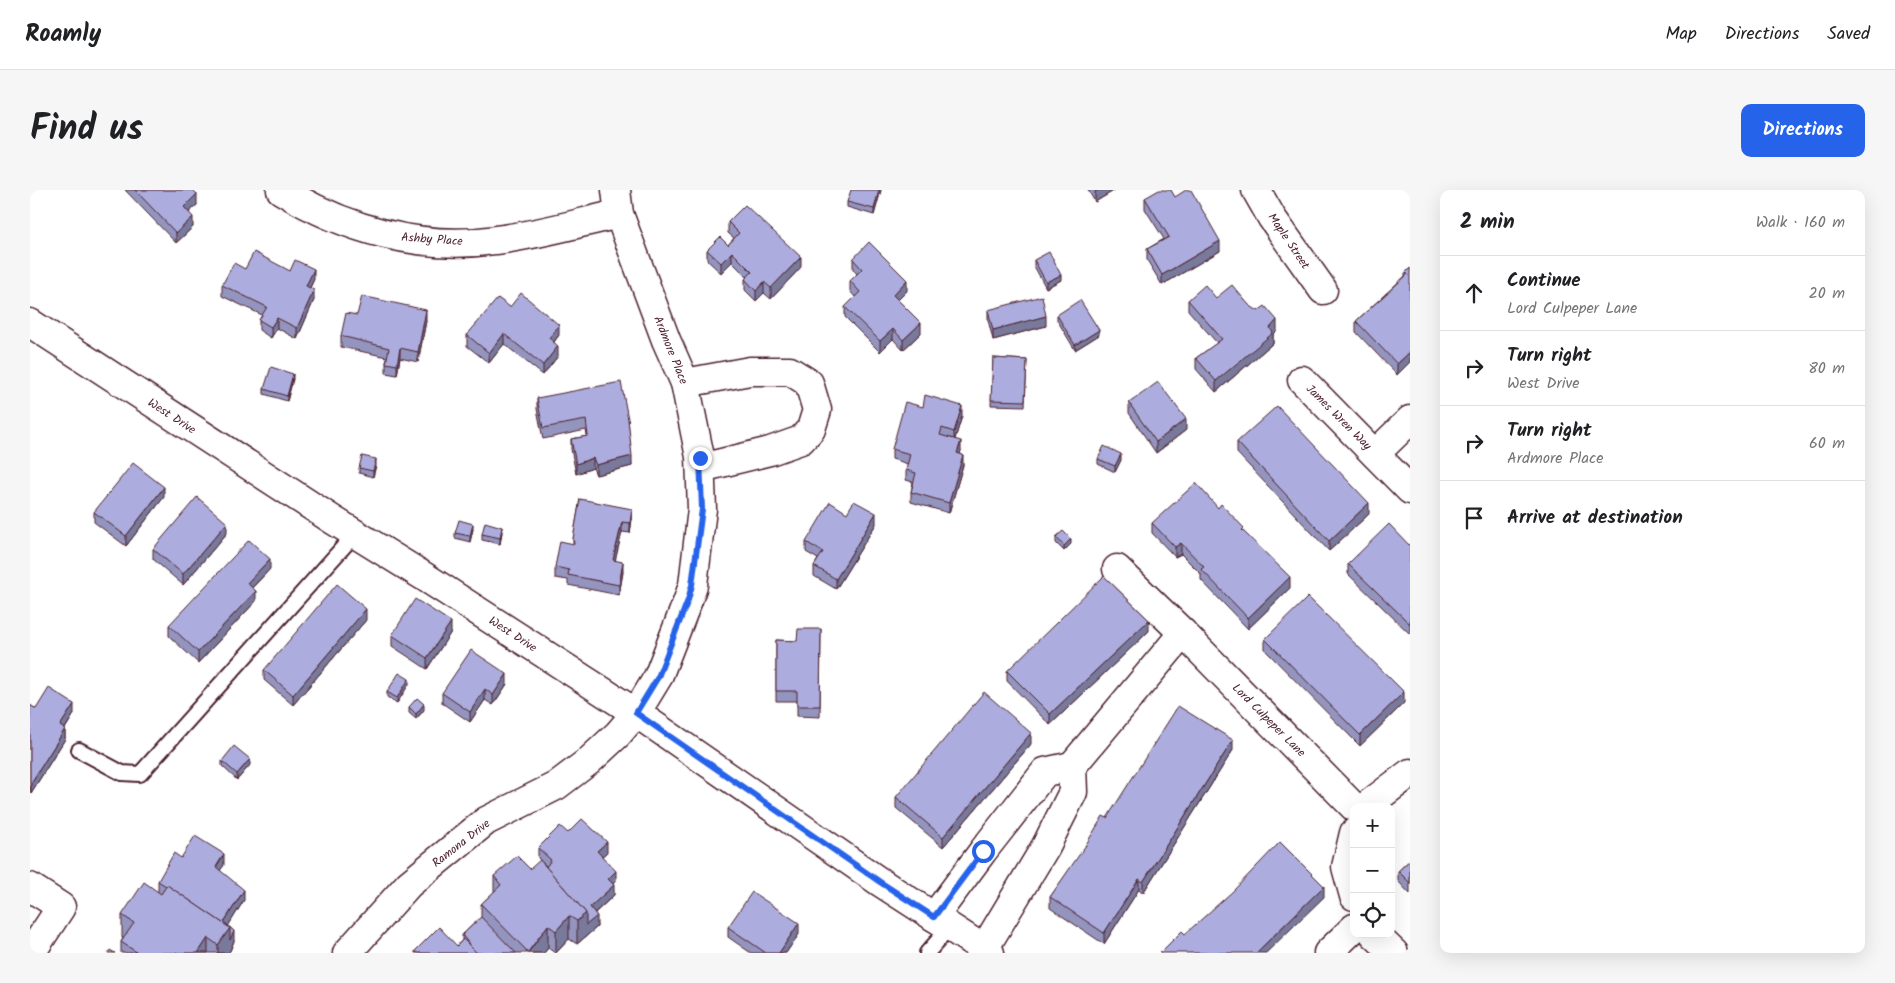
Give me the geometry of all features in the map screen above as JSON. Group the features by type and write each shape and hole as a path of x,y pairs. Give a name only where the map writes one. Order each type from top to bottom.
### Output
{"street":[{"name":"Ashby Place","path":"281,190 301,202 336,218 371,231 398,237 447,243 494,241 534,234 617,202"},
{"name":"Maple Street","path":"1256,190 1272,218 1323,290"},
{"name":"Ardmore Place","path":"617,202 666,340 685,383 701,468 702,509 692,585 658,677 636,713"},
{"name":"West Drive","path":"30,323 355,534 636,713 872,877 988,951"},
{"path":"685,383 750,371 790,371 809,383 817,410 811,429 801,440 770,451 701,468"},
{"name":"James Wren Way","path":"1302,380 1410,490"},
{"name":"James Wren Way","path":"1375,454 1410,420"},
{"name":"Lord Culpeper Lane","path":"1117,569 1183,633 1350,803"},
{"path":"942,922 983,851 1045,772 1072,766 1183,633"},
{"name":"Ramona Drive","path":"347,953 409,884 486,821 556,786 589,761 618,734 636,713"},
{"path":"988,951 1046,846 1073,792 1072,766"},
{"path":"1370,803 1410,773"},
{"path":"1350,848 1346,866 1353,893"},
{"path":"30,887 61,907 31,953"},
{"path":"1328,953 1350,932"},
{"path":"1378,938 1394,953"}],"lane":[{"path":"79,750 122,773 140,774 355,534"},
{"path":"928,953 942,922"}],"building":[{"path":"135,190 193,190 197,194 184,207 193,217 176,233"},
{"path":"851,190 879,190 874,209 847,202"},
{"path":"1159,190 1171,190 1175,197 1186,190 1191,190 1220,241 1162,275 1147,249 1169,237 1145,198"},
{"path":"745,205 801,257 771,288 764,282 756,291 745,279 752,272 732,252 721,263 707,250 720,237 728,245 739,233 728,222"},
{"path":"869,242 907,280 893,295 921,323 903,340 893,329 880,341 845,307 860,292 850,281 862,269 853,259"},
{"path":"254,252 290,271 295,260 314,269 306,286 314,290 297,328 277,318 271,327 259,320 267,307 222,285 234,263 245,269"},
{"path":"1049,252 1061,275 1046,282 1034,260"},
{"path":"1410,268 1410,352 1397,364 1356,321 1408,274 1405,273"},
{"path":"1205,285 1216,298 1232,285 1249,305 1258,311 1265,306 1277,320 1270,328 1273,333 1216,381 1196,358 1222,339 1188,300"},
{"path":"521,293 559,325 549,338 558,346 543,365 504,334 489,353 467,335 498,298 510,307"},
{"path":"362,296 426,310 418,352 400,348 397,365 386,363 389,348 341,336 346,313 357,315"},
{"path":"1042,296 1046,316 993,330 988,310"},
{"path":"1080,300 1099,330 1075,345 1057,315"},
{"path":"993,358 1027,360 1025,401 991,400"},
{"path":"271,367 293,374 287,396 264,389"},
{"path":"621,382 632,456 596,465 593,458 576,464 571,439 588,436 586,420 543,428 537,398"},
{"path":"1158,382 1186,419 1156,442 1129,403"},
{"path":"925,395 962,406 954,432 942,428 940,435 961,441 957,453 963,455 949,503 911,492 916,473 906,470 910,454 892,449 905,402 923,407"},
{"path":"1277,406 1369,503 1329,541 1237,442"},
{"path":"1104,446 1121,454 1115,466 1098,459"},
{"path":"362,456 376,459 373,471 359,468"},
{"path":"133,463 164,487 126,536 94,512"},
{"path":"1196,483 1218,508 1221,504 1244,528 1242,530 1290,577 1248,618 1201,569 1204,567 1181,543 1175,547 1152,523"},
{"path":"197,497 227,523 183,574 153,549"},
{"path":"580,499 632,509 630,523 622,522 613,560 623,562 619,585 568,575 569,570 555,567 560,541 574,544 573,539"},
{"path":"854,501 876,513 836,579 814,566 823,552 806,542 830,502 847,513"},
{"path":"459,520 473,524 470,536 455,533"},
{"path":"485,522 502,527 500,538 482,534"},
{"path":"1389,524 1410,546 1410,624 1348,564"},
{"path":"1063,531 1071,539 1064,546 1056,537"},
{"path":"249,540 270,559 247,583 256,591 198,652 169,625"},
{"path":"1104,576 1149,620 1050,714 1007,671"},
{"path":"337,584 366,609 293,695 264,670"},
{"path":"1308,597 1404,692 1360,735 1265,639"},
{"path":"415,599 451,622 427,658 392,635"},
{"path":"798,629 821,629 820,706 797,706 797,691 776,691 776,640 797,641"},
{"path":"471,650 507,674 493,695 485,689 470,712 442,693"},
{"path":"399,673 409,679 397,698 387,692"},
{"path":"49,688 74,704 60,726 65,729 31,783 30,705 36,709"},
{"path":"984,692 1031,733 943,837 896,797"},
{"path":"417,698 424,704 416,714 409,707"},
{"path":"1178,706 1233,740 1143,882 1139,879 1104,933 1050,897 1086,845 1103,816 1107,818"},
{"path":"234,746 250,759 237,774 222,761"},
{"path":"582,819 607,842 597,851 616,871 608,879 614,885 590,907 597,916 586,925 586,913 546,867 551,860 538,848 560,826 568,833"},
{"path":"195,836 224,854 216,867 244,890 224,922 234,931 230,940 230,928 167,885 158,881 174,853 181,858"},
{"path":"1280,842 1324,886 1256,953 1160,953 1182,931 1185,934 1233,891"},
{"path":"517,856 530,869 540,860 586,913 577,921 569,916 556,931 548,925 528,952 481,904 501,885 494,876"},
{"path":"1410,860 1410,883 1398,871"},
{"path":"144,882 161,894 167,885 230,928 218,945 208,938 198,953 138,953 121,942 134,923 122,915"},
{"path":"752,892 799,923 779,953 766,953 728,927"},
{"path":"481,917 516,953 477,953 469,946 462,935"},
{"path":"439,927 457,946 463,939 477,953 418,953 415,951"}],"route":[{"path":"700,458 702,509 692,585 658,677 636,713 880,882 934,917 983,851"}]}
